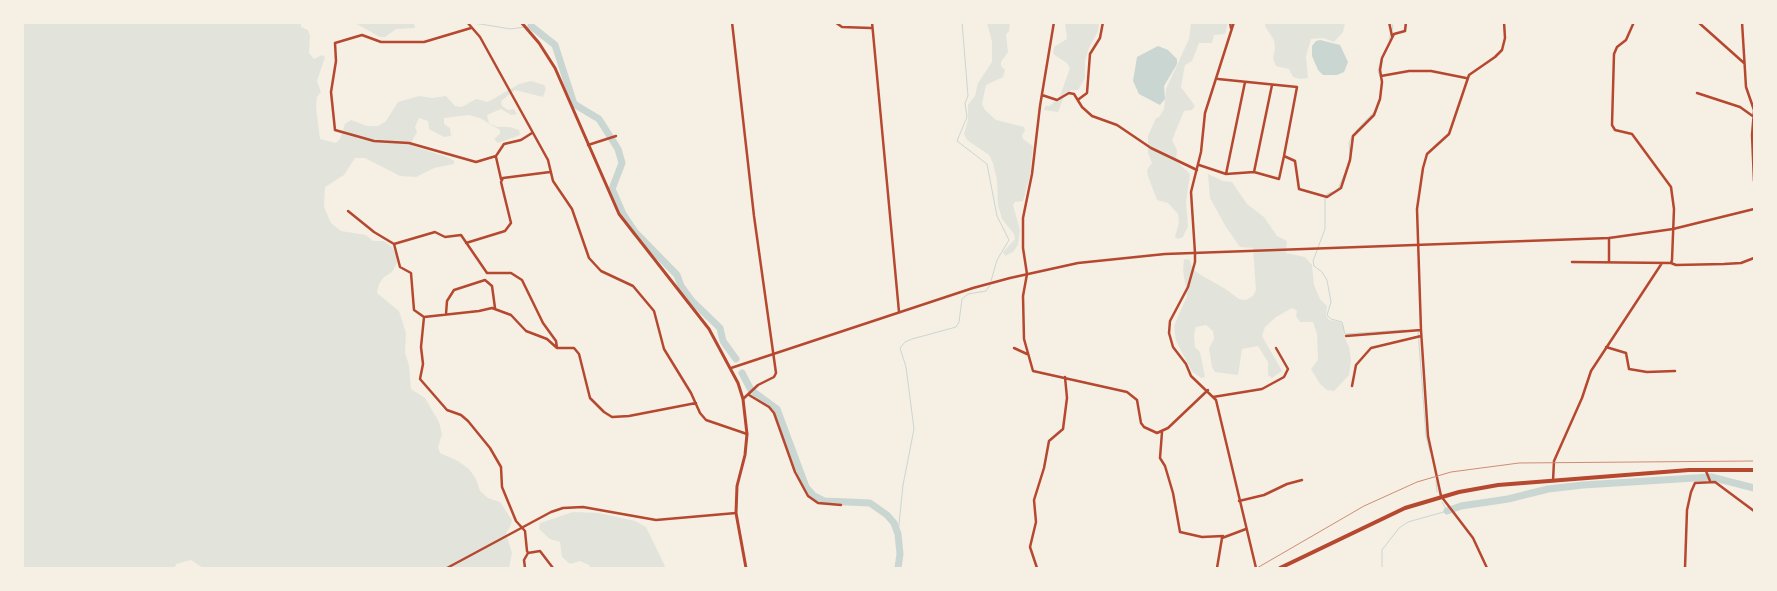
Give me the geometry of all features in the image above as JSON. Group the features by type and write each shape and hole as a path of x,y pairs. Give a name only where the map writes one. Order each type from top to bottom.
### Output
{"main road":[{"path":"522,24 545,51 555,68 612,202 623,222 706,324 731,368 743,399 747,434 745,455 737,486 736,512 746,568"},
{"path":"1280,568 1398,511 1441,496 1490,486 1706,470 1754,470"}],"street":[{"path":"467,22 480,37 548,160 553,181 572,209 583,246 596,268 609,276 633,286 654,312 664,349 700,413 709,422 747,434"},
{"path":"732,22 776,375 754,389 743,399"},
{"path":"835,22 842,27 871,28"},
{"path":"872,22 871,28 899,312"},
{"path":"1054,22 1042,94 1032,174 1023,218 1022,248 1027,274 1023,296 1027,354 1033,371 1127,392 1137,400 1141,422 1144,427 1152,432 1162,432 1208,390"},
{"path":"1079,99 1087,94 1090,77 1088,62 1090,54 1100,38 1103,22"},
{"path":"1232,22 1218,79 1203,122 1198,165 1191,192 1195,253 1191,278 1170,321 1169,333 1173,348 1186,364 1191,376 1208,390 1213,397 1256,568"},
{"path":"1389,22 1392,36"},
{"path":"1284,156 1295,161 1299,189 1327,197 1337,192 1343,184 1350,160 1353,136 1374,115 1378,106 1382,90 1380,67 1392,36 1396,32 1405,31 1406,22"},
{"path":"1487,568 1474,538 1441,496 1428,436 1417,246 1418,191 1425,161 1431,149 1449,134 1460,109 1467,79 1502,50 1505,38 1504,22"},
{"path":"1634,22 1626,40 1617,48 1614,54 1612,125 1615,130 1632,134 1668,182 1673,200 1674,230 1671,263"},
{"path":"1698,22 1744,63"},
{"path":"1742,22 1744,63 1747,74 1746,87 1754,113 1752,135 1754,181"},
{"path":"471,27 424,42 381,42 362,35 335,43 336,62 331,92 334,103 334,125 338,133 374,140 409,142 476,162 496,156 504,144 521,140 532,133"},
{"path":"1381,76 1409,71 1431,71 1467,79"},
{"path":"1198,165 1226,174 1254,172 1279,179 1297,87 1218,79"},
{"path":"1226,174 1245,82"},
{"path":"1254,172 1272,85"},
{"path":"1042,94 1057,100 1072,93 1079,99 1082,107 1092,116 1117,126 1151,148 1197,170"},
{"path":"1697,93 1754,113"},
{"path":"588,145 616,136"},
{"path":"466,243 505,231 511,223 496,156"},
{"path":"501,179 550,172"},
{"path":"731,368 899,312 1027,274 1110,259 1195,253 1609,238 1674,230 1754,209"},
{"path":"348,211 374,232 394,244 400,267 412,275 414,310 424,317 495,308 511,315 526,331 546,339 557,348 577,350 590,398 612,417 629,416 696,403"},
{"path":"394,244 435,232 445,237 461,235 487,273 511,273 522,280 542,323 556,341 557,348"},
{"path":"1609,238 1609,262"},
{"path":"1572,262 1662,262 1676,265 1733,263 1748,261 1754,258"},
{"path":"1553,481 1554,461 1582,398 1591,370 1662,262"},
{"path":"446,314 447,301 454,290 485,280 492,286 495,308"},
{"path":"424,317 421,347 423,364 420,379 447,410 461,415 468,421 490,448 501,467 502,487 516,521 522,528 528,553 524,560 525,568"},
{"path":"1346,336 1421,330"},
{"path":"1352,386 1356,365 1371,348 1421,336"},
{"path":"1606,347 1626,353 1629,368 1652,372 1675,371"},
{"path":"1014,348 1027,354"},
{"path":"1213,397 1262,389 1284,377 1288,368 1276,348"},
{"path":"1037,568 1030,547 1036,522 1034,500 1044,468 1049,441 1063,429 1067,398 1065,377"},
{"path":"750,394 769,407 774,413 795,472 808,496 818,503 841,505"},
{"path":"1162,432 1160,458 1165,466 1173,493 1179,531 1202,537 1224,536 1246,529"},
{"path":"1706,470 1710,480"},
{"path":"1239,501 1264,495 1286,484 1302,480"},
{"path":"1685,568 1687,510 1695,483 1710,480 1715,482 1754,511"},
{"path":"447,568 551,512 573,507 593,508 656,520 736,512"},
{"path":"1217,568 1224,536"},
{"path":"528,553 540,551 553,568"}],"shaded area":[{"path":"1265,22 1345,23 1343,32 1334,42 1323,38 1311,39 1306,56 1308,78 1300,79 1293,77 1289,69 1276,66 1273,58 1274,40 1265,26"},
{"path":"22,23 301,23 301,27 308,30 310,36 309,53 314,59 322,55 325,57 317,81 321,92 317,97 316,107 320,139 336,143 340,139 345,124 351,120 367,126 378,126 386,121 398,102 419,96 432,98 446,96 455,106 462,107 476,99 488,102 519,84 531,81 544,85 546,89 543,97 515,90 501,101 502,106 508,110 514,109 517,114 511,115 501,109 487,115 489,123 497,127 510,127 519,130 520,135 498,143 494,139 500,134 500,130 480,118 469,115 444,118 444,124 450,128 451,136 444,137 429,129 428,121 419,118 415,127 417,132 412,141 413,146 450,158 454,161 454,164 434,168 416,177 400,176 365,158 355,158 344,175 325,187 324,207 331,223 341,231 366,235 373,241 384,241 392,247 399,259 392,272 384,277 379,284 377,293 399,311 406,333 405,353 409,365 411,389 425,398 439,422 442,434 438,447 440,453 458,461 469,469 476,479 480,491 488,498 500,502 512,520 506,533 512,553 509,568 203,568 191,560 176,564 175,568 23,568"},
{"path":"355,23 414,23 415,28 396,29 385,37 380,37"},
{"path":"987,23 1010,23 1009,31 1006,35 1008,52 1001,62 1001,66 1005,70 1003,77 986,85 982,104 985,110 996,120 1024,127 1023,139 1033,146 1030,175 1023,201 1015,202 1013,205 1020,230 1018,245 1013,252 1005,256 1003,252 1015,239 1014,234 1002,219 998,205 997,180 993,163 989,155 967,140 964,134 968,120 968,105 975,96 978,83 992,62 992,42"},
{"path":"1065,23 1099,23 1098,31 1085,61 1085,78 1078,90 1071,90 1065,94 1058,112 1044,110 1045,106 1050,106 1060,96 1070,68 1067,63 1053,54 1054,47 1067,39"},
{"path":"1191,23 1228,23 1225,34 1214,35 1212,43 1199,43 1192,61 1185,65 1181,87 1195,106 1192,110 1184,111 1172,140 1177,150 1176,161 1190,174 1186,202 1188,226 1183,237 1178,239 1175,237 1179,222 1178,214 1168,203 1157,200 1148,176 1147,170 1152,163 1148,153 1148,136 1156,118 1159,117 1164,109 1166,89 1189,39"},
{"path":"1320,40 1340,45 1348,62 1344,72 1337,75 1323,75 1318,70 1312,56 1312,46 1316,41"},
{"path":"1158,46 1168,50 1177,59 1177,64 1164,86 1165,99 1160,105 1139,94 1133,81 1137,57"},
{"path":"1208,174 1223,181 1232,182 1247,204 1264,217 1277,236 1287,241 1286,253 1305,257 1312,265 1314,285 1320,299 1327,306 1326,315 1329,320 1340,322 1344,326 1344,336 1349,347 1351,360 1349,375 1334,391 1327,390 1320,384 1311,369 1318,360 1317,334 1313,322 1300,322 1296,316 1297,311 1292,308 1276,317 1265,327 1262,336 1282,371 1272,378 1268,375 1268,362 1258,346 1242,349 1238,375 1215,372 1212,367 1209,348 1214,339 1213,331 1206,325 1196,327 1194,335 1195,347 1200,352 1205,377 1201,378 1192,371 1176,341 1174,326 1187,296 1183,270 1184,259 1190,260 1192,268 1199,274 1239,299 1246,300 1253,296 1256,290 1253,248 1240,247 1226,227 1210,198"},
{"path":"573,512 599,513 635,521 646,527 665,566 663,568 591,568 580,561 570,564 562,557 560,542 550,539 539,529 540,523"}],"waterway":[{"path":"458,22 511,29 524,27"},
{"path":"528,22 531,26 528,27"},
{"path":"962,22 968,96 965,103 967,117 957,141 987,164 997,216 1009,240 997,260 991,281"},
{"path":"1389,40 1393,27 1391,22"},
{"path":"531,26 555,45 574,104 599,119 618,149 622,163 612,189 623,214 635,232 677,275 681,286 692,301 720,328 723,341 736,359"},
{"path":"1380,77 1378,71 1381,59"},
{"path":"1356,131 1374,112"},
{"path":"1350,154 1349,143 1352,136"},
{"path":"1338,189 1344,175"},
{"path":"1332,192 1327,194 1325,199 1325,229 1313,261 1314,266 1322,272 1327,280 1331,302 1327,315 1331,319 1342,322 1345,334 1405,330"},
{"path":"898,534 903,485 914,429 906,367 900,348 905,342 912,339 956,327 959,322 962,299 968,294 986,291 990,285"},
{"path":"1418,330 1426,436 1430,452"},
{"path":"742,373 751,390 777,409 806,487 814,496 824,501 870,503 887,515 894,523 898,534 900,554 898,568"},
{"path":"1447,511 1461,506 1508,499 1548,489 1583,485 1711,477 1754,488"},
{"path":"1436,481 1437,492"},
{"path":"1382,568 1382,550 1399,528 1408,522 1447,511 1442,502"}],"railway":[{"path":"1257,568 1364,506 1417,482 1451,472 1519,463 1754,461"}]}
